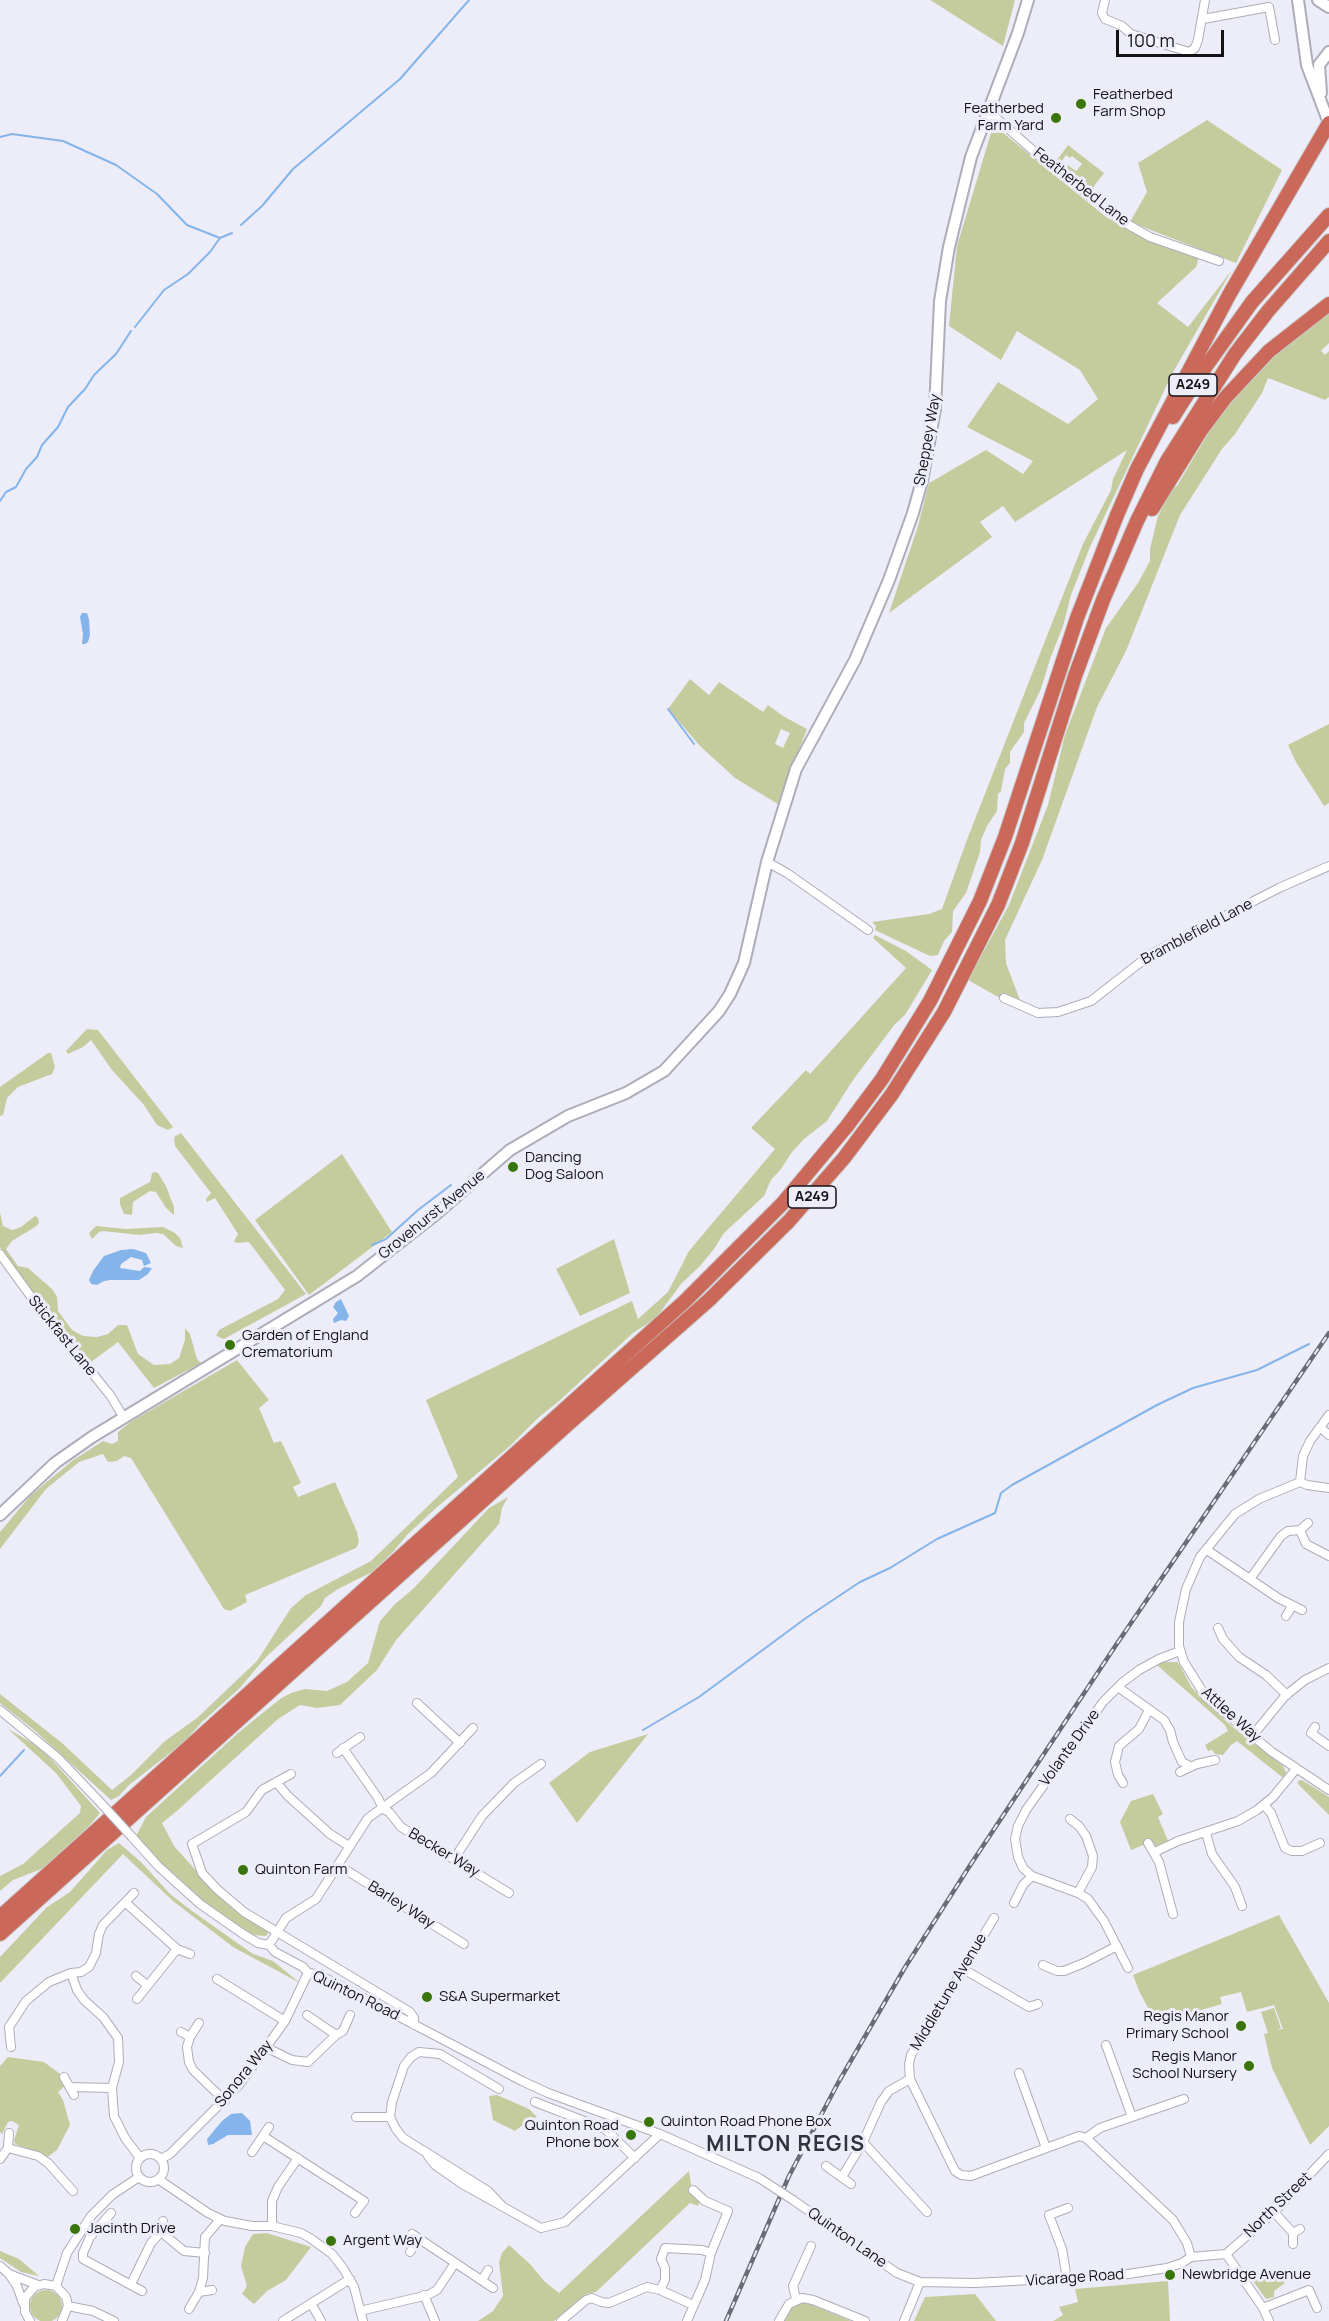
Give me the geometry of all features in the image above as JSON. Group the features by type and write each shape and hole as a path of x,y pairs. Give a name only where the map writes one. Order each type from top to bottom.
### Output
{"highway":[{"name":"A249","path":"0,1917 685,1301 762,1225 830,1148 882,1079 939,984 980,901 1009,827 1061,664 1092,577 1126,493 1158,427 1229,295 1329,123"},
{"name":"A249","path":"1092,577 1144,467 1184,399 1252,302 1329,215"},
{"name":"A249","path":"0,1935 709,1300 782,1229 844,1158 892,1094 944,1012 998,905 1026,832 1075,676 1110,581 1162,471 1202,404 1268,311 1329,241"},
{"name":"A249","path":"1110,581 1126,562 1150,512 1173,473 1225,398 1269,351 1329,304"}],"street":[{"name":"Sheppey Way","path":"767,862 796,769 871,626 899,554 922,481 935,410 940,301 970,157 1018,33 1028,0"},
{"path":"1105,0 1102,13 1105,19 1131,34 1189,52 1195,48 1203,19 1205,0"},
{"path":"1298,0 1307,65 1329,123"},
{"path":"1318,0 1329,7"},
{"path":"1203,19 1269,4 1275,40"},
{"path":"1329,52 1319,64 1322,96 1329,123"},
{"name":"Featherbed Lane","path":"987,110 1036,153 1120,220 1150,237 1219,261"},
{"path":"767,862 787,873 868,930"},
{"name":"Grovehurst Avenue","path":"0,1515 55,1463 124,1418 357,1276 436,1214 510,1150 568,1116 626,1093 664,1071 714,1018 737,981 744,963 767,862"},
{"name":"Bramblefield Lane","path":"1004,998 1038,1013 1058,1012 1091,1001 1151,954 1279,888 1329,866"},
{"name":"Stickfast Lane","path":"0,1254 12,1274 110,1395 124,1418"},
{"path":"1329,1415 1310,1441 1303,1456 1300,1482 1329,1488"},
{"path":"1320,1428 1329,1435"},
{"name":"Attlee Way","path":"1300,1482 1259,1498 1235,1514 1197,1563 1181,1606 1180,1652 1206,1697 1272,1752 1329,1790"},
{"path":"1250,1579 1281,1536 1288,1531 1300,1530 1308,1523"},
{"path":"1300,1530 1306,1544 1329,1556"},
{"path":"1207,1550 1292,1606 1302,1610"},
{"path":"1286,1616 1292,1606"},
{"path":"1218,1628 1221,1642 1266,1675 1287,1695"},
{"name":"Volante Drive","path":"1032,1876 1023,1868 1018,1857 1015,1839 1018,1826 1026,1810 1103,1702 1139,1670 1180,1652"},
{"path":"1253,1735 1287,1695 1305,1680 1329,1668"},
{"path":"1118,1687 1174,1728 1173,1742 1182,1762 1190,1766"},
{"path":"417,1703 460,1743"},
{"name":"Quinton Road","path":"0,1710 58,1758 158,1866 200,1904 243,1934 258,1943 268,1945 275,1952 303,1967 308,1973 317,1974 548,2093 660,2134 736,2167 776,2188"},
{"path":"1123,1783 1114,1761 1119,1746 1139,1729 1149,1710"},
{"path":"1315,1727 1311,1733 1329,1746"},
{"path":"268,1945 286,1918 312,1903 369,1818 431,1773 473,1728"},
{"name":"Becker Way","path":"360,1737 340,1750 378,1798 383,1809 389,1812 401,1827 508,1893"},
{"path":"1180,1772 1190,1766 1215,1760"},
{"path":"454,1859 482,1815 514,1783 541,1764"},
{"path":"1155,1852 1178,1841 1238,1821 1264,1805 1296,1769"},
{"path":"291,1774 262,1790 246,1812 192,1844 192,1850 202,1873 244,1912 410,2013 414,2018 414,2025"},
{"path":"276,1782 330,1834 349,1846"},
{"path":"1264,1805 1271,1813 1284,1848 1302,1851 1320,1843"},
{"path":"1070,1819 1086,1836 1093,1856 1092,1867 1078,1893"},
{"path":"1206,1833 1212,1854 1235,1887 1242,1906"},
{"path":"1148,1843 1155,1852 1173,1914"},
{"name":"Barley Way","path":"338,1865 464,1944"},
{"path":"1014,1903 1023,1885 1032,1876 1078,1893 1088,1899 1097,1910 1128,1968"},
{"path":"11,2047 4,2027 34,1993 49,1982 71,1973 81,1972 89,1967 96,1953 99,1934 104,1925 134,1893"},
{"path":"126,1903 177,1949 190,1954"},
{"name":"Middletune Avenue","path":"910,2079 911,2055 994,1918"},
{"path":"1043,1965 1059,1971 1084,1963 1117,1946"},
{"path":"137,1999 177,1949"},
{"path":"963,1969 1029,2007 1038,2004"},
{"path":"71,1973 84,2000 103,2017 118,2038 120,2062 112,2088 114,2116 125,2138 140,2158"},
{"name":"Sonora Way","path":"160,2159 170,2154 225,2101 285,2021 308,1973"},
{"path":"136,1976 147,1985"},
{"path":"217,1979 285,2021"},
{"path":"267,2048 292,2061 308,2062 343,2031 350,2014"},
{"path":"307,2015 336,2035"},
{"path":"199,2023 190,2037 187,2052 193,2070 225,2101"},
{"path":"181,2032 190,2037"},
{"path":"1106,2046 1132,2118"},
{"path":"494,2087 440,2054 419,2052 411,2057 404,2066 395,2091 390,2117 403,2138 426,2153 435,2165 462,2184 541,2228 565,2222 660,2134"},
{"path":"400,2056 411,2057"},
{"path":"1019,2073 1046,2148"},
{"path":"64,2077 72,2091 112,2088"},
{"path":"842,2177 863,2142 881,2102 889,2091 910,2079 948,2159 955,2171 961,2175 971,2176 1079,2136 1086,2138 1173,2220 1187,2243 1191,2257"},
{"path":"1086,2138 1100,2128 1184,2099"},
{"path":"538,2106 605,2129 635,2158"},
{"path":"356,2117 390,2117"},
{"path":"252,2152 269,2127"},
{"path":"0,2159 8,2148 9,2133"},
{"path":"263,2136 365,2201 355,2213"},
{"path":"863,2142 927,2212"},
{"path":"8,2148 57,2164 63,2182 72,2191"},
{"name":"North Street","path":"1226,2254 1274,2212 1329,2154"},
{"path":"153,2155 160,2159 164,2170 158,2179 147,2182 139,2177 136,2168 140,2158 153,2155"},
{"path":"272,2226 272,2201 278,2187 298,2158"},
{"path":"826,2166 851,2184"},
{"path":"56,2286 66,2253 91,2216 112,2195 139,2177"},
{"path":"158,2179 216,2217 235,2224 272,2226 301,2233 310,2238 332,2254 350,2279 363,2321"},
{"name":"Quinton Lane","path":"776,2188 897,2273 920,2282"},
{"path":"687,2321 705,2280 711,2253 728,2211 705,2201 693,2190"},
{"path":"1067,2279 1062,2249 1049,2215 1068,2208"},
{"path":"1274,2212 1296,2231 1293,2244"},
{"path":"111,2213 90,2237 83,2253 83,2259 142,2291"},
{"path":"189,2309 199,2292 203,2278 205,2237 218,2222 216,2217"},
{"path":"131,2284 151,2243 161,2232 163,2221"},
{"path":"161,2232 184,2251 205,2253"},
{"path":"410,2252 415,2236 493,2288"},
{"path":"796,2299 792,2286 811,2246"},
{"path":"660,2290 665,2280 665,2268 661,2259 665,2248 702,2250 711,2253"},
{"path":"1226,2254 1263,2308 1269,2321"},
{"name":"Vicarage Road","path":"920,2282 975,2283 1122,2275 1177,2265 1191,2257 1226,2254"},
{"path":"360,2311 437,2290 455,2263"},
{"path":"0,2266 17,2286 30,2321"},
{"path":"482,2280 488,2270"},
{"path":"9,2274 38,2285 50,2284 63,2292 68,2306 62,2321"},
{"path":"283,2321 312,2305 350,2279"},
{"path":"904,2321 920,2282"},
{"path":"20,2321 28,2293 38,2285"},
{"path":"561,2321 583,2301 592,2298 609,2303 647,2287 660,2290 693,2305"},
{"path":"199,2292 212,2290"},
{"path":"1263,2308 1309,2290 1317,2308"},
{"path":"424,2295 435,2321"},
{"path":"779,2321 783,2310 796,2299 813,2300 865,2321"},
{"path":"312,2305 321,2321"},
{"path":"68,2306 93,2311 114,2321"}],"green space":[{"path":"930,0 1015,0 1003,46"},
{"path":"1207,120 1282,170 1236,263 1130,222 1147,192 1138,163"},
{"path":"1002,132 1106,217 1147,240 1199,257 1196,267 1157,303 1188,327 1232,270 1173,372 1090,547 1071,595 1063,626 1041,689 1024,723 1024,732 1010,752 1010,763 1005,769 1001,791 998,794 997,811 981,840 980,852 966,893 953,911 952,932 944,941 938,955 930,956 875,930 876,926 872,922 929,914 942,909 1083,544 1111,490 1113,479 1127,450 1015,522 1003,506 980,522 992,537 889,613 918,526 929,483 986,450 1023,474 1033,461 967,427 998,382 1068,424 1098,399 1080,370 1017,331 1001,360 949,326 957,246 991,133"},
{"path":"1068,145 1104,173 1088,194 1054,164","holes":["1066,155 1070,158 1072,156 1082,164 1076,171 1062,161"]},
{"path":"1329,311 1329,343 1321,351 1325,355 1329,351 1329,397 1325,400 1268,378 1262,393 1235,434 1222,449 1180,515 1126,651 1097,707 1042,860 1005,940 1006,963 1020,1000 1026,1008 1000,998 968,980 1009,905 1048,805 1065,735 1106,628 1138,583 1150,561 1150,549 1158,516 1171,490 1177,486 1212,427 1235,396 1294,337"},
{"path":"690,679 709,695 719,682 763,712 768,705 807,729 778,804 735,778 700,746 668,709","holes":["781,729 790,733 783,748 775,744"]},
{"path":"1329,724 1329,803 1324,806 1288,745"},
{"path":"875,935 906,951 932,970 905,1015 895,1024 853,1080 827,1121 792,1152 771,1180 764,1196 724,1233 714,1249 681,1284 656,1318 633,1333 510,1446 436,1508 372,1572 325,1598 321,1606 265,1658 240,1688 202,1722 184,1742 129,1785 119,1796 111,1800 34,1730 0,1703 0,1694 62,1743 112,1790 131,1775 165,1741 197,1718 257,1661 291,1608 306,1595 371,1561 458,1477 426,1400 632,1301 638,1319 668,1292 689,1251 775,1149 751,1128 806,1070 810,1074 906,968 873,938"},
{"path":"87,1029 98,1030 173,1127 168,1130 157,1125 144,1105 112,1070 91,1040 83,1047 68,1054 66,1051"},
{"path":"51,1053 55,1067 52,1074 18,1087 7,1098 3,1115 0,1116 0,1087"},
{"path":"181,1133 306,1294 224,1339 216,1336 219,1330 278,1299 285,1290 249,1242 236,1243 234,1241 238,1234 215,1198 207,1202 206,1199 211,1193 175,1146 174,1137"},
{"path":"342,1154 392,1232 309,1295 255,1220"},
{"path":"155,1172 166,1186 174,1207 174,1215 166,1208 156,1192 150,1191 133,1202 132,1215 124,1214 120,1198 150,1182 152,1173"},
{"path":"0,1212 3,1226 12,1230 21,1227 35,1216 38,1218 39,1223 35,1227 12,1241 6,1249 18,1266 28,1268 52,1289 57,1297 58,1311 72,1330 83,1336 97,1337 108,1334 118,1325 127,1325 138,1354 154,1365 170,1364 179,1358 185,1340 185,1328 190,1334 197,1359 201,1363 154,1388 118,1342 87,1365 17,1274 0,1247"},
{"path":"96,1226 125,1229 163,1227 180,1238 183,1248 176,1246 163,1234 156,1233 139,1235 103,1231 92,1239 89,1233"},
{"path":"614,1239 630,1293 580,1316 556,1269"},
{"path":"237,1360 269,1400 259,1408 274,1443 281,1441 301,1483 293,1487 298,1497 335,1482 357,1532 359,1542 356,1548 245,1595 247,1602 230,1611 224,1609 131,1458 124,1456 117,1461 108,1462 103,1454 79,1462 46,1489 0,1549 0,1532 30,1496 72,1461 103,1441 112,1444 118,1441 118,1432 132,1421"},
{"path":"508,1497 502,1508 499,1524 396,1640 377,1670 340,1705 317,1708 300,1705 278,1719 162,1823 174,1846 200,1875 269,1932 266,1936 253,1935 211,1908 154,1858 136,1836 146,1817 238,1733 280,1699 305,1689 327,1691 347,1682 368,1663 380,1621 489,1508"},
{"path":"1164,1662 1177,1662 1192,1688 1229,1724 1283,1766 1286,1772 1284,1776 1282,1777 1237,1741 1223,1755 1215,1754 1212,1750 1208,1751 1205,1745 1228,1731 1225,1725 1157,1665"},
{"path":"8,1729 41,1748 100,1813 44,1868 13,1880 0,1891 0,1876 23,1864 80,1813 81,1806 56,1773"},
{"path":"648,1734 577,1823 549,1783 590,1752"},
{"path":"1302,1780 1329,1797 1329,1815 1298,1784 1298,1781"},
{"path":"1153,1794 1163,1814 1158,1817 1168,1841 1155,1846 1153,1841 1131,1850 1120,1822 1131,1801"},
{"path":"119,1843 141,1862 170,1894 253,1954 273,1961 300,1983 233,1947 173,1901 123,1854 0,1983 0,1957 47,1907 70,1892 107,1850"},
{"name":"Regis Manor Primary School","path":"1279,1915 1329,2003 1329,2126 1310,2145 1272,2068 1264,2034 1268,2033 1261,2012 1274,2008 1281,2028 1277,2030 1283,2029 1274,2005 1247,2012 1241,1992 1220,1997 1222,2004 1156,2023 1133,1975"},
{"path":"8,2057 44,2062 63,2076 65,2086 58,2092 63,2100 70,2125 57,2150 45,2159 34,2151 15,2144 14,2140 19,2125 12,2121 8,2122 2,2134 0,2132 0,2066"},
{"path":"497,2095 529,2109 537,2117 515,2131 493,2120 489,2096"},
{"path":"689,2171 692,2191 700,2201 698,2206 690,2203 596,2292 586,2294 554,2321 478,2321 493,2311 503,2296 499,2262 502,2253 509,2245 559,2293"},
{"path":"267,2233 311,2247 286,2280 267,2291 254,2304 242,2294 247,2286 241,2266 245,2247 253,2234"},
{"path":"0,2251 19,2259 39,2276 21,2272 0,2258"},
{"path":"1275,2268 1285,2283 1274,2291 1274,2297 1266,2299 1253,2281"},
{"path":"1168,2281 1170,2321 1053,2321 1063,2315 1059,2307 1078,2302 1075,2289"},
{"path":"46,2290 57,2295 62,2306 57,2317 46,2322 35,2317 30,2306 35,2295"},
{"path":"975,2294 996,2321 914,2321 925,2297"},
{"path":"807,2303 851,2321 782,2321 793,2306"}],"water":[{"path":"82,613 87,613 89,619 90,635 85,644 82,644 80,617"},
{"path":"133,1249 146,1253 151,1263 144,1266 142,1260 131,1257 121,1264 120,1268 140,1271 144,1267 152,1268 148,1274 139,1280 110,1280 97,1285 91,1284 89,1280 93,1271 104,1256 121,1250"},
{"path":"341,1299 349,1316 346,1321 341,1320 334,1323 333,1319 338,1313 333,1307"},
{"path":"242,2113 250,2121 252,2135 228,2135 208,2145 207,2139 222,2121 231,2114"}],"waterway":[{"path":"241,225 262,206 293,169 400,79 469,0"},
{"path":"0,137 12,134 63,141 116,165 157,194 187,225 220,238 232,233"},
{"path":"135,327 164,290 188,274 210,252 220,238"},
{"path":"0,501 6,492 16,487 26,469 37,457 42,445 58,427 68,407 85,389 94,375 116,354 131,331"},
{"path":"668,709 694,744"},
{"path":"372,1245 386,1239 418,1210 451,1185"},
{"path":"643,1730 699,1697 806,1618 860,1582 890,1568 937,1539 995,1513 1001,1493 1012,1485 1157,1405 1193,1388 1257,1370 1309,1344"},
{"path":"0,1776 24,1750"}],"railway":[{"path":"726,2321 789,2176 838,2083 904,1969 1116,1645 1329,1333"}],"place":[{"name":"Featherbed Farm Shop","path":"1081,104"},
{"name":"Featherbed Farm Yard","path":"1056,118"},
{"name":"Dancing Dog Saloon","path":"513,1167"},
{"name":"Garden of England Crematorium","path":"230,1345"},
{"name":"Quinton Farm","path":"243,1870"},
{"name":"S&A Supermarket","path":"427,1997"},
{"name":"Regis Manor Primary School","path":"1241,2026"},
{"name":"Regis Manor School Nursery","path":"1249,2066"},
{"name":"Quinton Road Phone Box","path":"649,2122"},
{"name":"Quinton Road Phone box","path":"631,2135"},
{"name":"Jacinth Drive","path":"75,2229"},
{"name":"Argent Way","path":"331,2241"},
{"name":"Newbridge Avenue","path":"1170,2275"}],"district":[{"name":"MILTON REGIS","path":"786,2145"}]}
